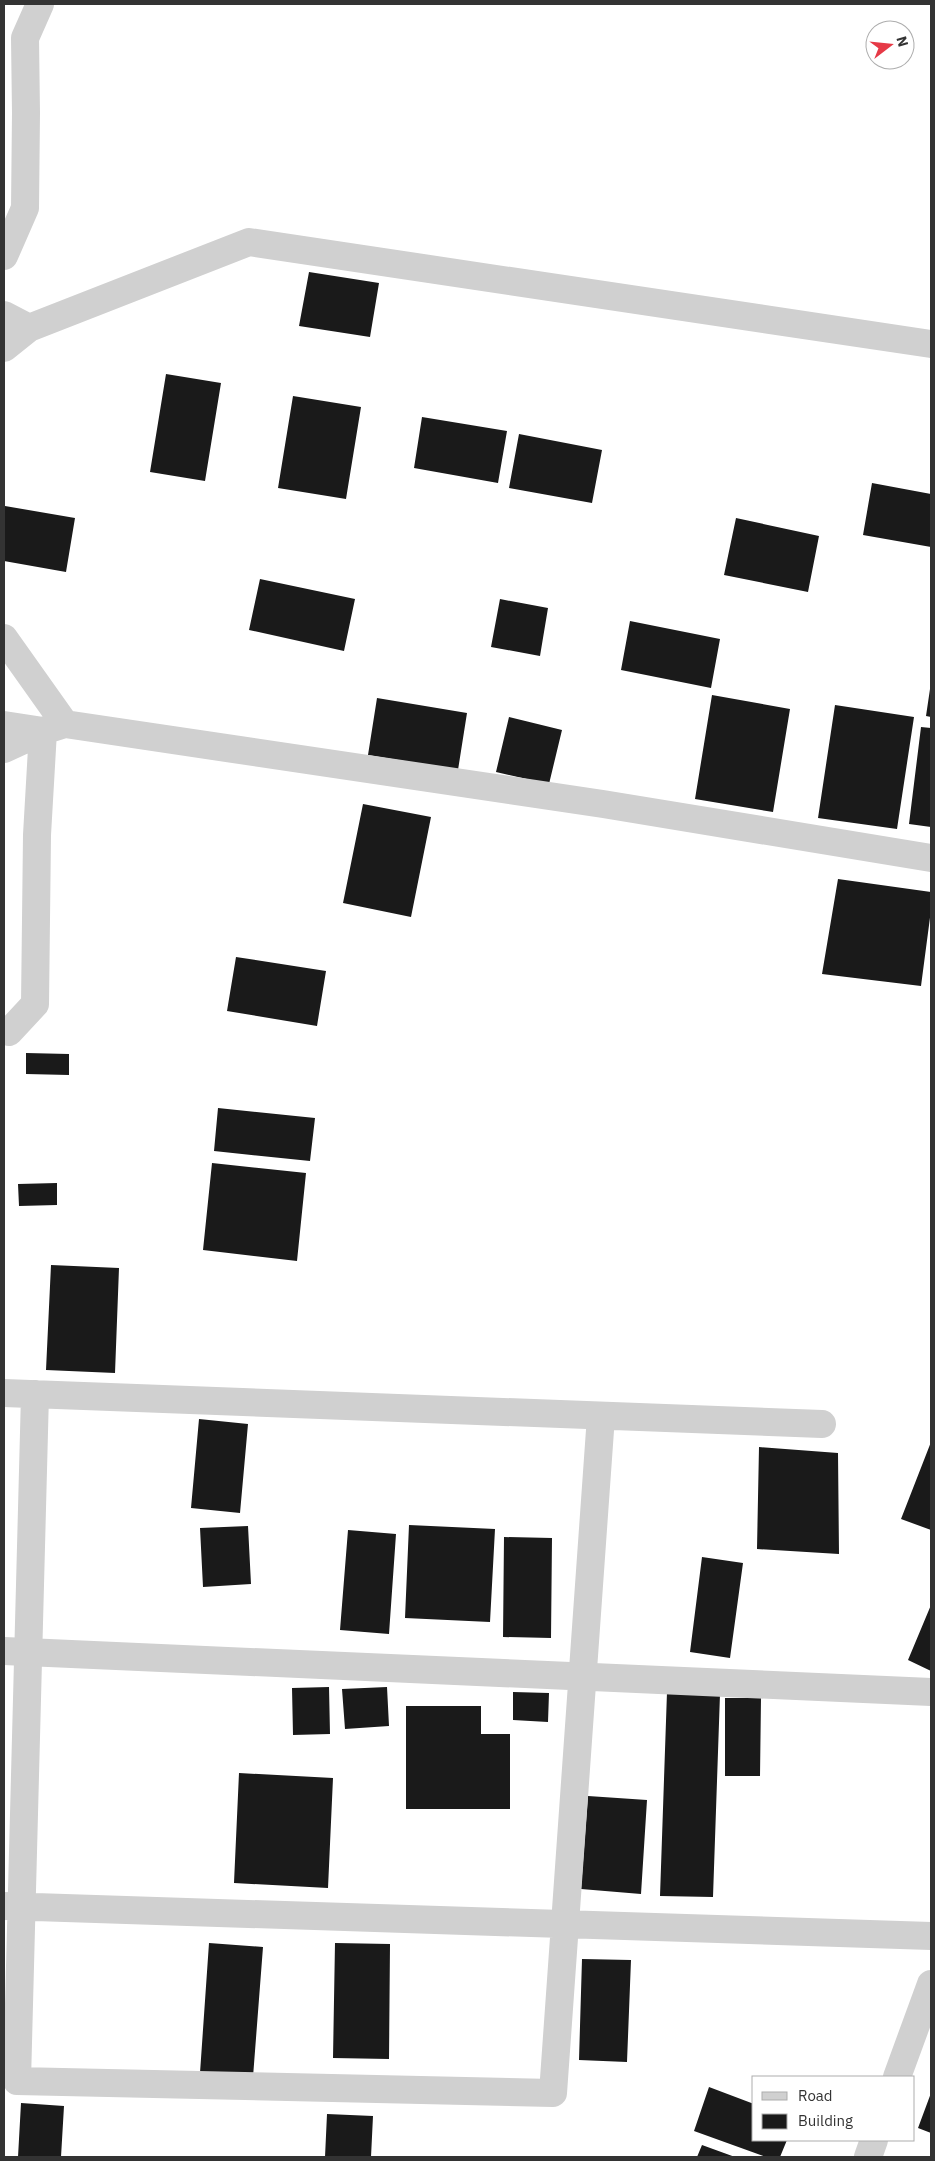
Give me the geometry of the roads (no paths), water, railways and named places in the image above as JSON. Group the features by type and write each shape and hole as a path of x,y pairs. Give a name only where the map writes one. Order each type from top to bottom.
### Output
{"street":[{"path":"4,256 25,208 25,38 40,4"},
{"path":"4,348 29,328 249,242 931,344"},
{"path":"4,315 29,328"},
{"path":"4,638 54,728 37,835 35,1004 9,1032 4,1030"},
{"path":"4,725 54,728 603,804 931,858"},
{"path":"4,750 54,728"},
{"path":"4,1393 822,1424"},
{"path":"35,1394 16,1651 12,1906 17,2081 553,2094 601,1416"},
{"path":"16,1651 931,1692"},
{"path":"12,1906 931,1936"},
{"path":"897,2076 931,1984"},
{"path":"868,2157 874,2141"}]}
